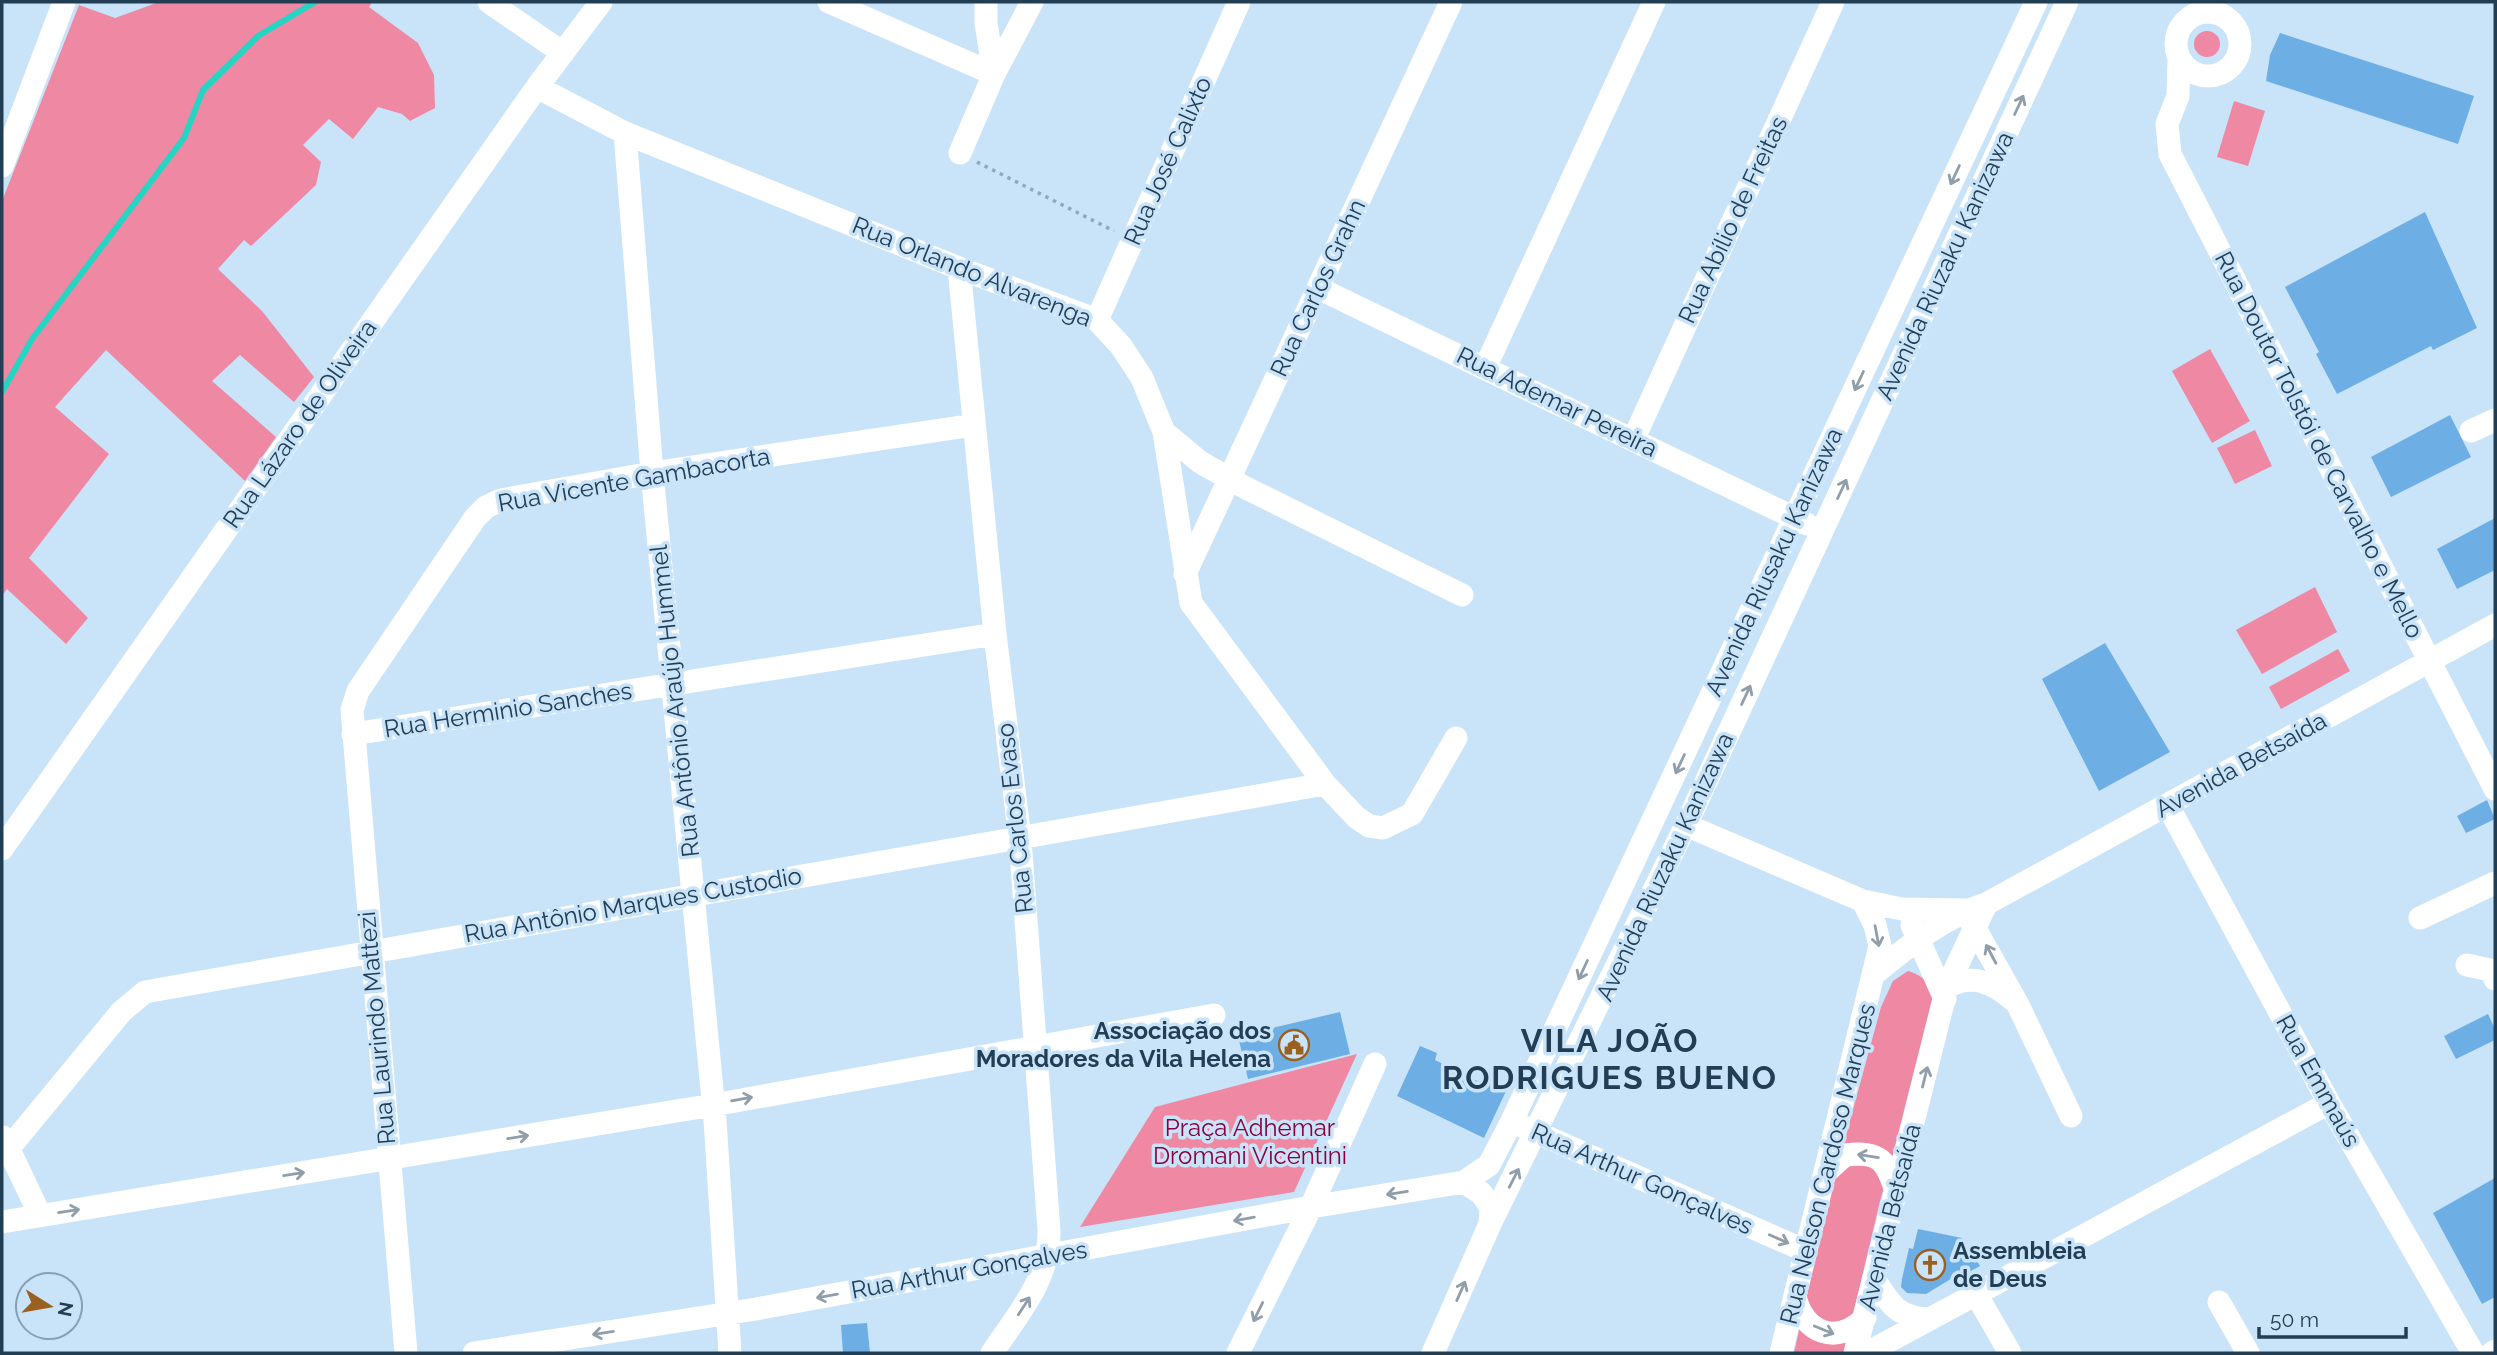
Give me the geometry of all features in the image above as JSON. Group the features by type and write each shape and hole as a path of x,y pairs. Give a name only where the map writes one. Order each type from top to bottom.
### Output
{"street":[{"path":"2,166 64,2"},
{"path":"489,2 563,53"},
{"name":"Rua Lázaro de Oliveira","path":"2,849 537,87 601,2"},
{"path":"960,153 994,74 1032,2"},
{"name":"Rua José Calixto","path":"1097,320 1239,2"},
{"name":"Rua Carlos Grahn","path":"1185,574 1451,2"},
{"path":"1485,368 1654,2"},
{"name":"Rua Abílio de Freitas","path":"1633,438 1833,2"},
{"name":"Avenida Riusaku Kanizawa","path":"1512,1121 2036,2"},
{"name":"Avenida Riuzaku Kanizawa","path":"1433,1353 1490,1224 1686,825 2067,2"},
{"path":"832,3 994,74"},
{"name":"Rua Doutor Tolstói de Carvalho e Mello","path":"2178,96 2205,76 2225,71 2239,54 2239,33 2226,17 2206,11 2187,19 2177,38 2178,96 2167,124 2171,154 2495,789"},
{"path":"986,13 994,74"},
{"path":"953,55 977,37 986,13"},
{"path":"2179,58 2186,67 2205,76"},
{"name":"Rua Orlando Alvarenga","path":"537,87 625,133 959,268 1097,320 1121,346 1142,378 1164,432 1191,603 1325,784 1368,826 1383,828 1412,814 1456,738"},
{"name":"Rua Antônio Araújo Hummel","path":"625,133 652,473 713,1105 730,1353"},
{"name":"Rua Carlos Evaso","path":"959,268 995,634 1020,839 1049,1255 1039,1283 992,1353"},
{"name":"Rua Ademar Pereira","path":"1318,288 1795,518"},
{"path":"2471,430 2495,420"},
{"name":"Rua Vicente Gambacorta","path":"353,703 467,530 486,507 501,500 652,473 974,425"},
{"path":"1164,432 1199,462 1230,480 1462,595"},
{"path":"1795,518 1823,531"},
{"name":"Avenida Betsaída","path":"1855,1353 1875,1280 1942,987 1971,914 2495,625"},
{"name":"Rua Herminio Sanches","path":"354,734 995,634"},
{"name":"Rua Laurindo Mattezi","path":"353,703 370,951 406,1353"},
{"name":"Rua Antônio Marques Custodio","path":"5,1141 122,1011 145,992 1325,784"},
{"name":"Rua Emmaús","path":"2168,806 2329,1103 2473,1353"},
{"path":"1686,825 1863,901 1902,909 1971,914 2071,1115"},
{"path":"2420,918 2495,883"},
{"name":"Rua Nelson Cardoso Marques","path":"1781,1353 1880,946 1875,925 1863,901"},
{"path":"1902,909 1920,937 1942,987"},
{"name":"Rua Nelson Cardoso Marques","path":"1874,974 1920,937 1971,914"},
{"path":"1874,974 1895,961 1911,959 1924,963 1942,987"},
{"path":"2467,965 2490,970 2495,979"},
{"path":"1942,987 1978,979 2002,990 2018,1004"},
{"path":"2,1222 713,1105 1214,1015"},
{"path":"1238,1353 1311,1207 1375,1064"},
{"path":"1867,1353 2329,1103"},
{"name":"Rua Arthur Gonçalves","path":"474,1353 727,1313 1311,1207 1465,1182 1489,1165 1512,1121 1806,1251"},
{"path":"5,1141 40,1215"},
{"path":"1825,1173 1845,1155 1878,1157 1888,1165 1896,1191"},
{"path":"1465,1182 1482,1193 1491,1207 1490,1224"},
{"path":"1875,1280 1899,1312 1909,1318 1929,1320"},
{"path":"1976,1294 2010,1353"},
{"path":"1795,1296 1799,1314 1808,1323 1838,1335 1852,1331 1865,1318"},
{"path":"2218,1302 2248,1353"}],"path":[{"path":"960,153 1132,240"}],"green space":[{"path":"159,2 372,2 369,7 418,43 434,75 435,108 410,121 402,114 378,107 353,139 329,119 303,145 321,162 316,185 251,246 244,240 218,269 262,311 314,377 294,402 240,355 212,381 276,437 245,481 106,350 55,407 109,454 29,558 88,618 66,644 7,589 2,596 2,201 79,5 115,18"},
{"path":"2207,31 2216,35 2220,44 2216,53 2207,57 2198,53 2194,44 2198,35"},
{"path":"2234,101 2265,111 2248,166 2217,157"},
{"path":"2210,349 2250,421 2212,443 2172,371"},
{"path":"2255,430 2272,466 2235,484 2217,448"},
{"path":"2315,587 2337,632 2262,674 2236,630"},
{"path":"2338,649 2350,671 2281,709 2269,687"},
{"path":"1908,971 1921,977 1928,985 1934,1009 1880,1201 1844,1353 1794,1353 1828,1201 1881,1007 1893,981"},
{"name":"Praça Adhemar Dromani Vicentini","path":"1357,1054 1294,1192 1080,1227 1155,1107"}],"building":[{"path":"2280,33 2474,96 2458,144 2266,81 2270,55"},
{"path":"2425,212 2477,328 2433,350 2431,346 2337,394 2316,354 2319,352 2285,287"},
{"path":"2450,415 2471,457 2391,497 2371,457"},
{"path":"2495,518 2495,570 2457,589 2437,549"},
{"path":"2105,643 2170,752 2099,791 2042,679"},
{"path":"2487,800 2495,819 2466,833 2457,816"},
{"name":"Associação dos Moradores da Vila Helena","path":"1340,1012 1350,1054 1248,1079 1238,1036"},
{"path":"2488,1014 2495,1029 2495,1040 2456,1059 2444,1036"},
{"path":"1420,1046 1437,1053 1435,1060 1487,1086 1489,1080 1507,1089 1484,1138 1397,1096"},
{"path":"2495,1178 2495,1297 2482,1304 2433,1213"},
{"path":"1918,1229 1962,1238 1980,1266 1965,1274 1964,1271 1926,1294 1907,1293 1901,1287 1902,1279 1909,1248 1913,1249"},
{"path":"867,1323 870,1353 843,1353 841,1325"}],"waterway":[{"path":"2,392 32,339 184,138 203,90 258,36 315,2"}],"place":[{"name":"Associação dos Moradores da Vila Helena","path":"1294,1045"},
{"name":"Assembleia de Deus","path":"1930,1265"}],"district":[{"name":"VILA JOÃO RODRIGUES BUENO","path":"1610,1060"}]}
